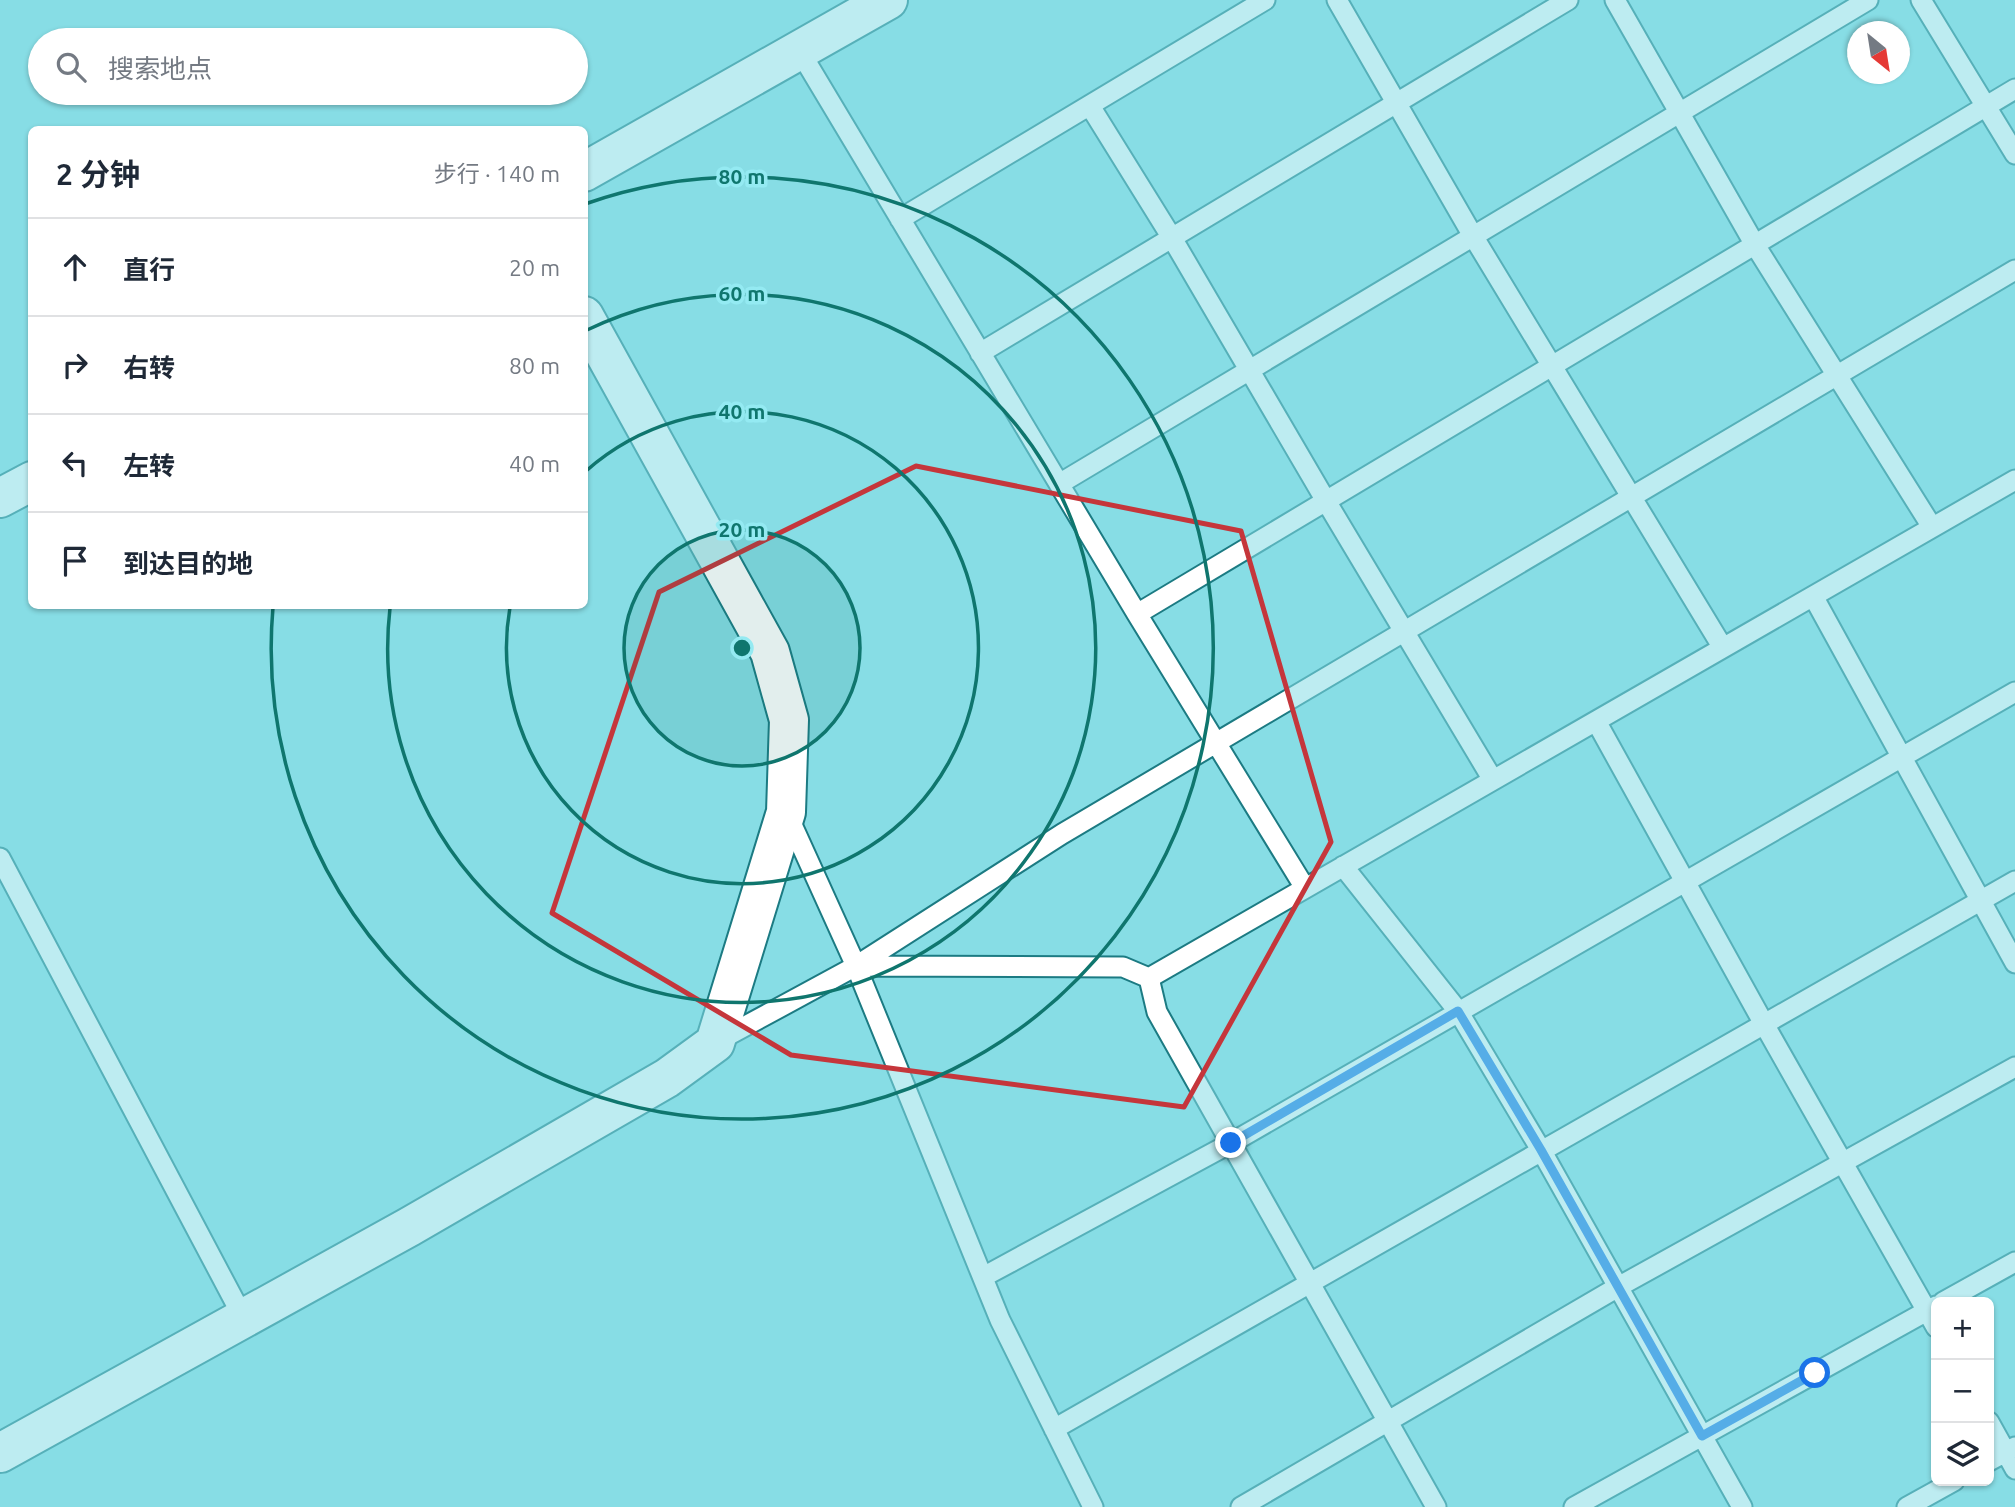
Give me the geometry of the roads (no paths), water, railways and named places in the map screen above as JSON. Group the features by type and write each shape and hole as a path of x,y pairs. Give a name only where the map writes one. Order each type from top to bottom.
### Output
{"street":[{"path":"588,170 888,0"},
{"path":"0,1453 243,1319 667,1078 715,1043 786,812 789,720 770,652 588,323"},
{"path":"0,498 28,483"}],"lane":[{"path":"900,219 1265,0"},
{"path":"1337,0 1473,236 1723,648"},
{"path":"980,353 1568,0"},
{"path":"1615,0 1755,245 1932,527"},
{"path":"1059,484 1868,0"},
{"path":"1922,0 2015,154"},
{"path":"799,50 1137,614 1305,888"},
{"path":"1137,614 2015,89"},
{"path":"1090,106 1172,238 1493,780"},
{"path":"715,1043 856,966 1062,834 2015,270"},
{"path":"1149,978 1932,527 2013,486"},
{"path":"1814,596 2015,963"},
{"path":"983,1277 1231,1143 2015,692"},
{"path":"1596,721 1842,1162 1931,1303"},
{"path":"786,812 856,966 1000,1320 1093,1507"},
{"path":"0,859 243,1319"},
{"path":"1343,866 1458,1011 1541,1150 1742,1507"},
{"path":"1055,1429 2015,881"},
{"path":"856,966 1123,967 1149,978"},
{"path":"1149,978 1157,1012 1436,1507"},
{"path":"1241,1507 1618,1287 2015,1067"},
{"path":"1959,1297 2015,1262"},
{"path":"1574,1507 1931,1314"},
{"path":"1989,1423 2006,1457"},
{"path":"1907,1507 1945,1486"}]}
